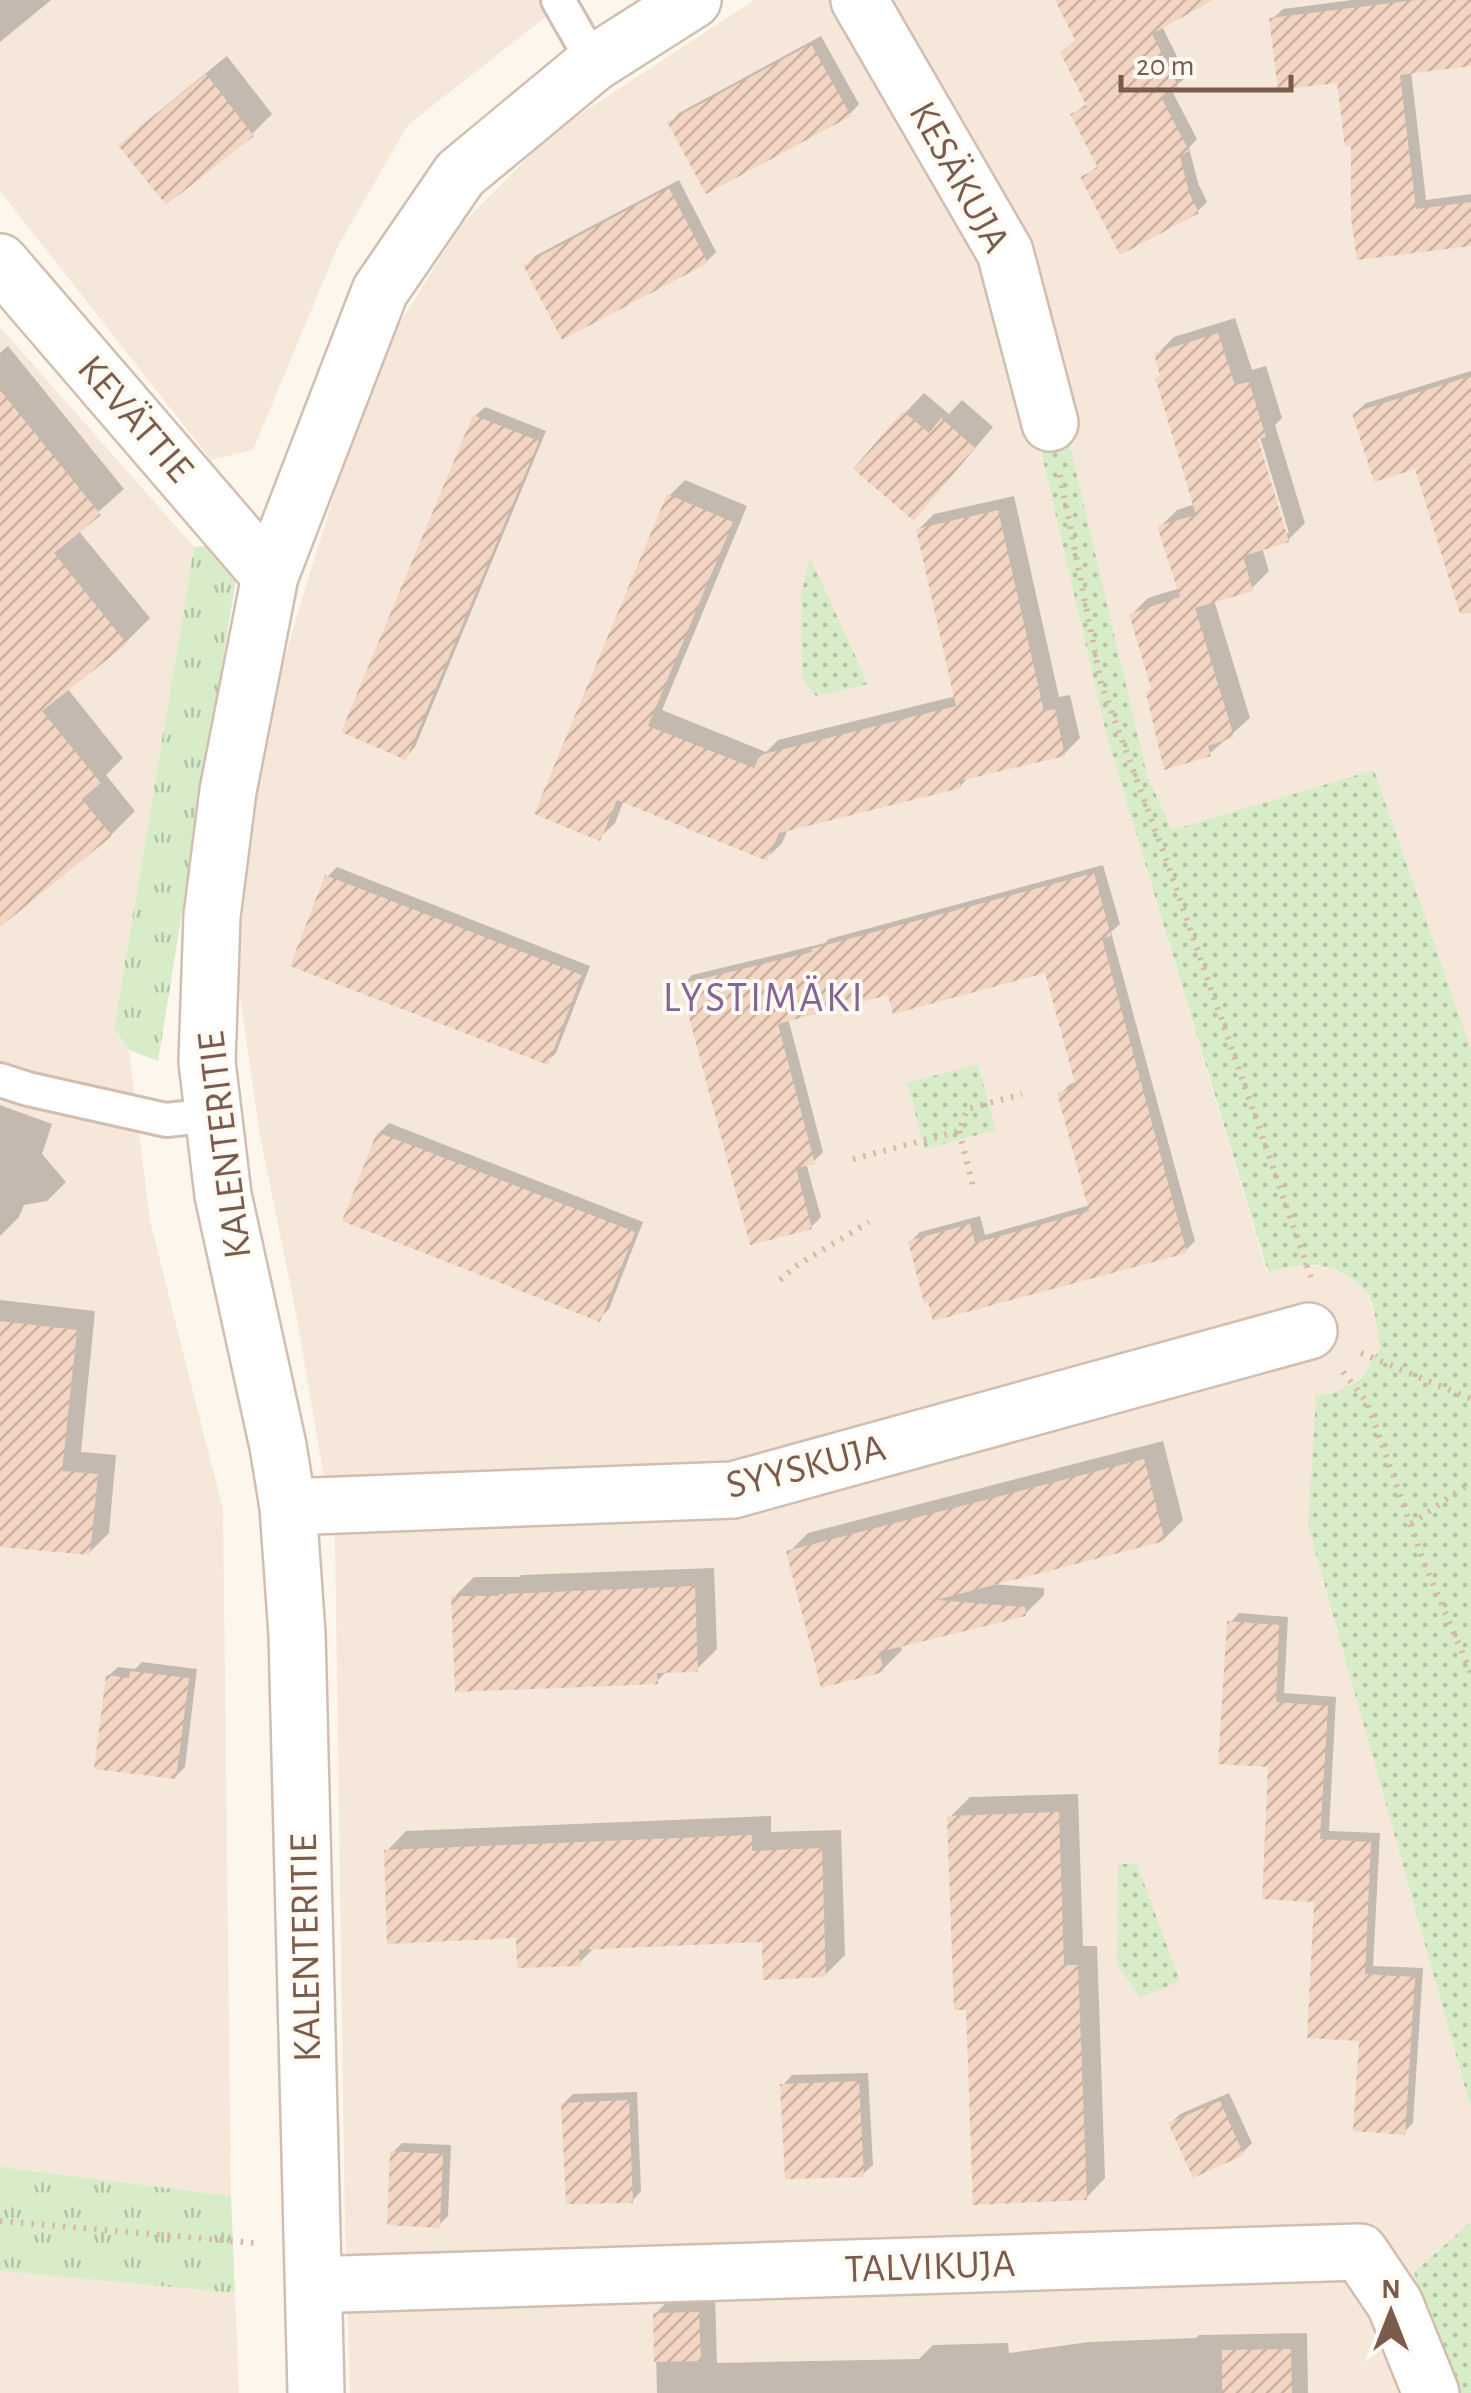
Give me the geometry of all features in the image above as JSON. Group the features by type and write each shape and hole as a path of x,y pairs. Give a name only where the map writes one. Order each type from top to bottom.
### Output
{"street":[{"name":"KALENTERITIE","path":"316,2393 298,1634 288,1507 223,1195 207,1062 212,916 228,791 270,576 380,291 460,174 594,63 693,0"},
{"name":"KESÄKUJA","path":"859,0 1005,252 1050,423"},
{"name":"KEVÄTTIE","path":"0,262 270,576"},
{"name":"SYYSKUJA","path":"288,1507 733,1490 1309,1331"},
{"name":"TALVIKUJA","path":"341,2284 1360,2252 1395,2304 1431,2393"}],"lane":[{"path":"558,0 594,63"},
{"path":"0,1080 166,1120 212,1116"}],"path":[{"path":"1050,423 1101,683 1311,1278 1309,1331 1368,1402 1424,1563 1471,1673"},
{"path":"974,1190 959,1130 968,1109 1022,1094"},
{"path":"853,1159 959,1130"},
{"path":"780,1280 796,1266 870,1222"},
{"path":"1309,1331 1471,1399"},
{"path":"1411,1524 1471,1482"},
{"path":"0,2221 256,2243"}],"shaded area":[{"path":"0,0 567,0 408,125 338,246 253,450 211,460 0,191"},
{"path":"754,0 1471,0 1471,1049 1374,771 1172,831 1147,775 1035,427 1107,737 1267,1272 1293,1266 1340,1270 1367,1291 1376,1321 1380,1348 1361,1379 1333,1393 1308,1526 1471,2109 1471,2222 1414,2272 1425,2312 1459,2393 350,2393 335,1543 296,1313 260,1136 239,990 244,860 268,711 374,364 461,225 553,132"},
{"path":"0,327 194,547 114,1026 129,1050 150,1221 223,1510 231,2196 0,2167"},
{"path":"0,2271 235,2293 239,2393 0,2393"}],"green space":[{"path":"1064,420 1147,775 1172,830 1374,770 1471,1049 1471,2109 1308,1526 1316,1396 1333,1393 1361,1379 1380,1348 1375,1314 1366,1291 1335,1270 1304,1265 1268,1272 1107,737 1035,426"},
{"path":"242,542 158,1061 129,1050 114,1027 194,547"},
{"path":"810,557 868,684 816,696 802,678 801,595"},
{"path":"978,1064 996,1130 925,1149 907,1083"},
{"path":"1118,1864 1137,1864 1180,1981 1140,1998 1117,1964"},
{"path":"0,2167 231,2196 235,2293 0,2271"},
{"path":"1471,2222 1471,2393 1459,2393 1425,2312 1414,2272"}],"building":[{"path":"1055,0 1213,0 1152,34 1179,88 1161,97 1189,151 1180,156 1189,193 1199,213 1120,255 1080,177 1098,168 1070,114 1087,107 1060,52 1075,40"},
{"path":"1416,0 1471,0 1471,66 1400,75 1416,209 1471,202 1471,246 1357,260 1351,218 1351,146 1345,147 1337,83 1278,90 1269,18"},
{"path":"811,44 851,116 706,194 667,122"},
{"path":"206,74 254,136 166,205 118,145"},
{"path":"669,188 708,263 562,340 523,265"},
{"path":"1218,333 1235,385 1249,382 1266,437 1258,439 1289,542 1243,556 1253,591 1195,608 1234,737 1208,746 1211,756 1164,770 1146,693 1151,688 1129,614 1180,597 1157,526 1196,515 1155,378 1160,376 1154,353"},
{"path":"1471,376 1471,613 1460,614 1415,469 1374,482 1352,413"},
{"path":"0,390 101,515 54,553 127,644 42,711 101,783 82,799 112,836 0,927"},
{"path":"903,411 929,433 941,418 975,448 914,521 853,469"},
{"path":"473,415 539,441 406,760 341,732"},
{"path":"667,494 733,522 648,726 754,768 760,755 956,706 916,529 998,510 1044,711 1055,709 1065,756 959,781 961,788 779,833 767,861 617,800 600,841 534,814"},
{"path":"1094,873 1111,936 1102,938 1187,1253 933,1321 928,1302 924,1303 908,1241 970,1224 975,1243 1089,1211 1057,1093 1076,1087 1045,973 893,1014 888,995 778,1024 815,1164 796,1168 812,1229 750,1245 680,984 812,952 811,949"},
{"path":"325,875 582,975 548,1065 290,966"},
{"path":"377,1132 635,1232 600,1322 342,1221"},
{"path":"0,1321 77,1330 62,1471 98,1474 90,1555 0,1547"},
{"path":"1144,1459 1165,1541 936,1600 1025,1607 1026,1616 879,1652 884,1672 821,1688 786,1551"},
{"path":"695,1586 698,1672 657,1673 658,1684 455,1692 451,1596"},
{"path":"1227,1621 1279,1625 1276,1702 1328,1706 1320,1839 1371,1842 1365,1974 1415,1977 1405,2135 1353,2131 1359,2041 1307,2038 1314,1902 1262,1899 1268,1767 1218,1764"},
{"path":"130,1671 189,1678 176,1779 94,1769 106,1675 129,1678"},
{"path":"1059,1812 1064,1965 1078,1965 1087,2200 973,2205 966,2010 954,2010 947,1816"},
{"path":"752,1835 752,1851 822,1848 826,1977 763,1980 762,1942 579,1950 580,1966 517,1968 516,1938 387,1944 384,1850"},
{"path":"859,2081 864,2177 785,2179 780,2084"},
{"path":"629,2100 633,2203 566,2204 561,2103"},
{"path":"1220,2101 1244,2155 1193,2178 1168,2123"},
{"path":"390,2151 443,2154 440,2228 387,2225"},
{"path":"699,2312 701,2361 654,2362 653,2313"},
{"path":"1291,2349 1292,2393 1222,2393 1222,2350"}],"district":[{"name":"LYSTIMÄKI","path":"764,998"}]}
